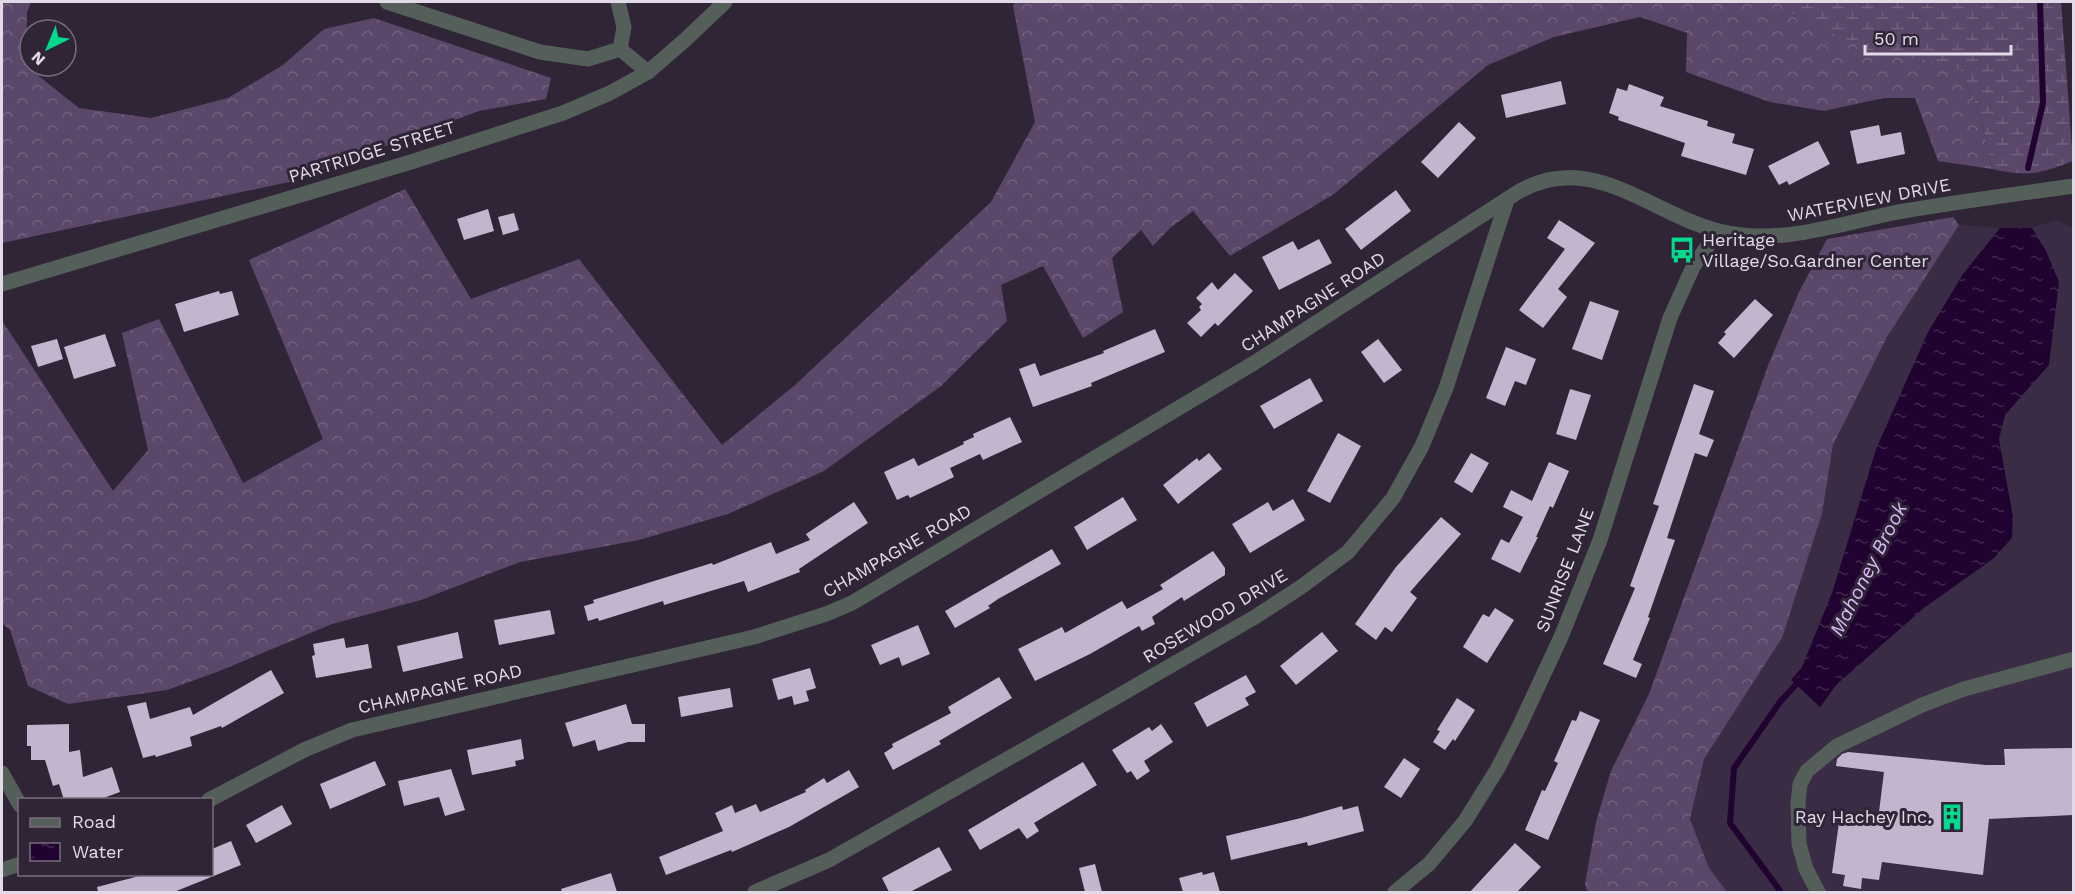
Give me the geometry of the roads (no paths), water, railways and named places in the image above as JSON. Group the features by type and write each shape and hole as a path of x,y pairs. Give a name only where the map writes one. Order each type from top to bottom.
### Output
{"street":[{"path":"387,2 540,52 588,59 620,49"},
{"path":"618,2 624,27 620,49"},
{"name":"PARTRIDGE STREET","path":"2,284 411,162 552,116 610,93 648,72 725,2"},
{"path":"620,49 648,72"},
{"name":"WATERVIEW DRIVE","path":"1507,200 1529,186 1552,178 1572,177 1611,185 1687,220 1718,231 1755,237 1783,236 1898,212 2073,186"},
{"name":"CHAMPAGNE ROAD","path":"213,798 304,750 352,730 754,637 826,614 852,603 1254,363 1507,200"},
{"name":"ROSEWOOD DRIVE","path":"755,892 829,860 1096,709 1255,616 1301,587 1348,552 1393,498 1422,446 1446,388 1507,200"},
{"name":"SUNRISE LANE","path":"1395,892 1429,864 1465,821 1498,768 1539,686 1600,540 1670,318 1693,267 1718,231"},
{"path":"1818,892 1806,869 1799,844 1800,784 1807,771 1837,746 1922,705 1964,689 2073,659"},
{"path":"2,773 18,801"},
{"path":"2,870 18,865"}],"water":[{"path":"2000,228 2032,228 2046,251 2059,282 2049,365 2005,415 1999,439 2013,517 2012,538 1994,558 1924,608 1837,684 1820,707 1791,680 1802,667 1832,593 1876,449 1928,332 1963,274"}],"waterway":[{"name":"Mahoney Brook","path":"2028,168 2043,103 2040,2"},
{"name":"Mahoney Brook","path":"1781,892 1730,823 1734,768 1780,702 1801,679"}],"place":[{"name":"Heritage Village/So.Gardner Center","path":"1682,250"},
{"name":"Ray Hachey Inc.","path":"1952,817"}]}
